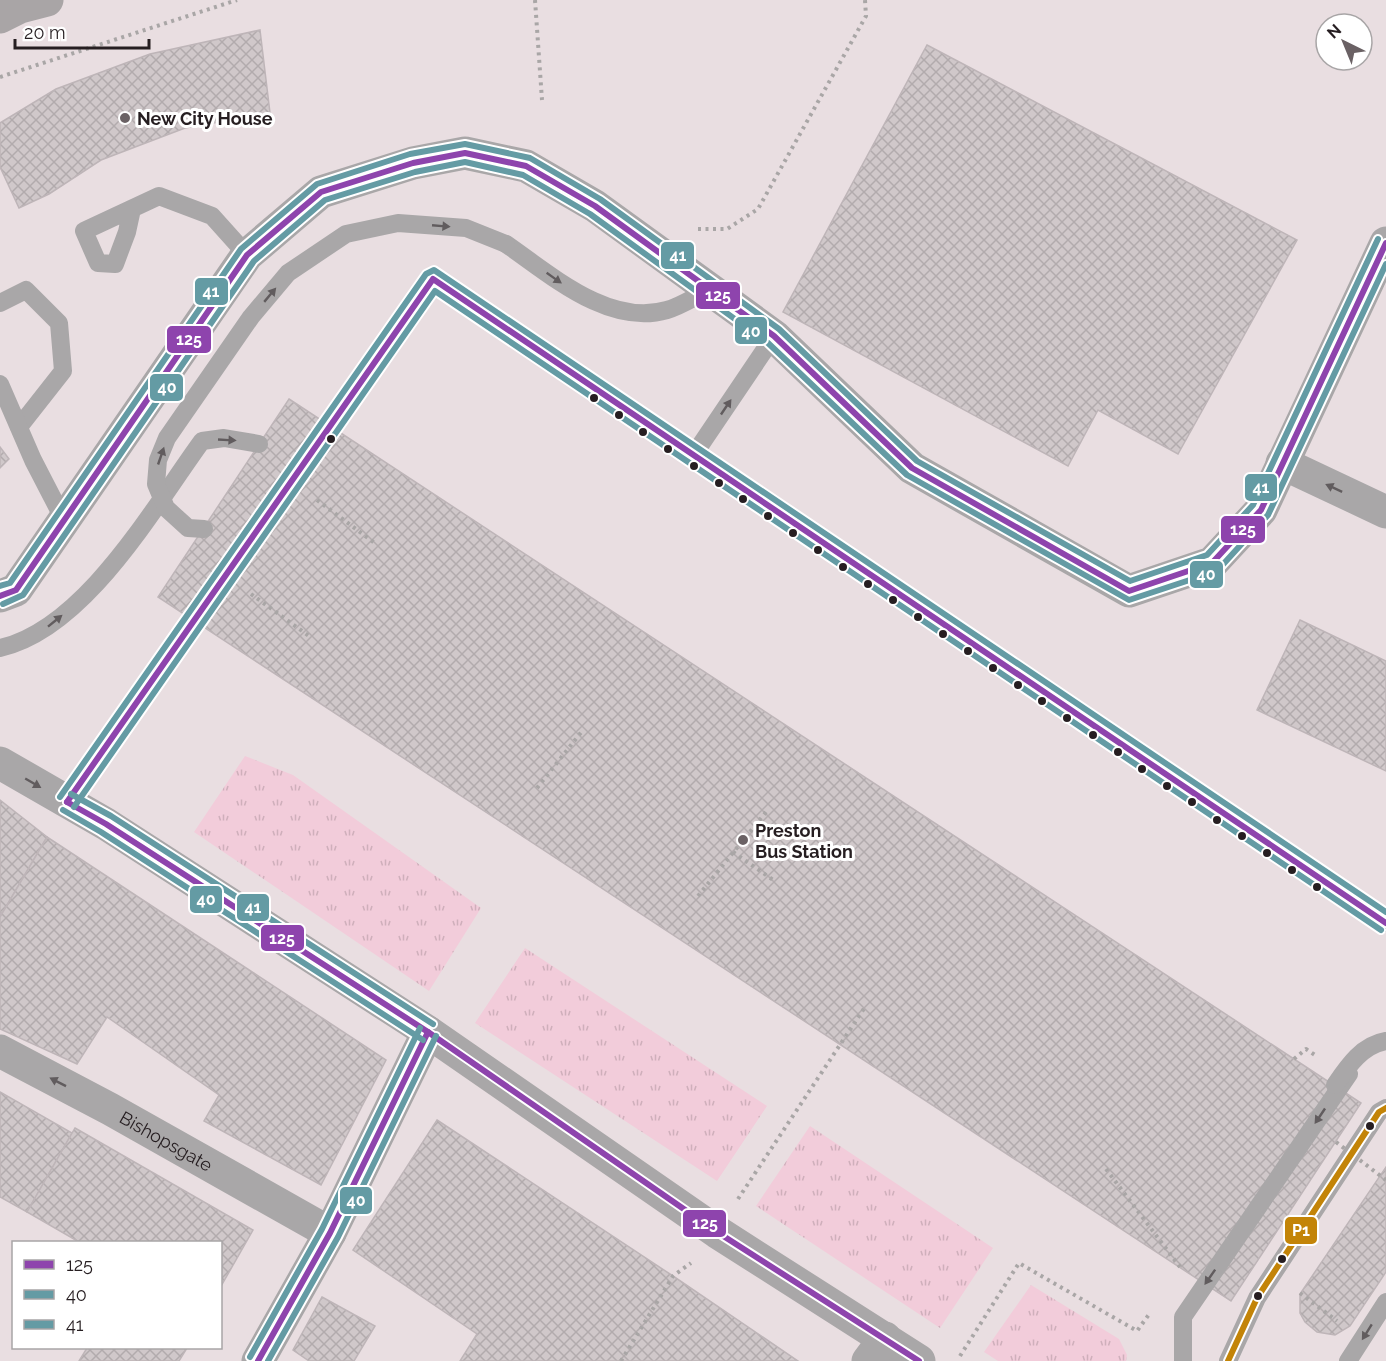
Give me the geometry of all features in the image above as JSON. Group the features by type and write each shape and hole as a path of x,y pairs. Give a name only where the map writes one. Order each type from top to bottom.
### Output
{"highway":[{"path":"0,17 20,7 47,0"}],"street":[{"path":"0,596 16,590 247,255 321,192 413,163 465,153 526,166 595,206 774,336 912,468 1129,591 1212,563 1261,510 1386,243"},
{"path":"1282,463 1386,512"},
{"path":"0,764 106,824 428,1032 717,1232 876,1349 919,1361"},
{"path":"258,1361 330,1233 428,1032"},
{"name":"Bishopsgate","path":"0,1052 110,1109 330,1233"}],"lane":[{"path":"132,209 159,196 212,216 247,255"},
{"path":"204,529 188,528 166,508 156,484 158,460 167,438 250,317 288,273 346,234 398,223 466,228 506,244 572,290 624,312 667,310 709,290"},
{"path":"66,802 433,279 1386,923"},
{"path":"0,303 26,290 59,323 63,371 18,427"},
{"path":"693,456 774,336"},
{"path":"0,384 18,427 65,522"},
{"path":"2,648 49,626 91,590 128,545 202,441 224,438 259,444"},
{"path":"1335,1085 1354,1059 1377,1042 1386,1041"},
{"path":"1183,1361 1183,1317 1347,1076 1386,1041"},
{"path":"1228,1361 1257,1298 1379,1112 1386,1108"},
{"path":"1347,1361 1386,1302"}],"path":[{"path":"0,77 237,0"},
{"path":"535,0 542,100"},
{"path":"688,229 728,229 758,209 866,16 865,0"},
{"path":"311,496 376,544"},
{"path":"249,592 309,636"},
{"path":"537,788 584,730"},
{"path":"698,896 766,812"},
{"path":"733,852 776,882"},
{"path":"621,1361 673,1276 695,1260 717,1232 865,1007"},
{"path":"1336,1142 1386,1180"},
{"path":"1106,1169 1183,1270"},
{"path":"957,1361 966,1342 1019,1263 1137,1331 1156,1305"}],"green space":[{"path":"245,756 293,775 481,908 429,991 194,832"},
{"path":"525,948 767,1106 717,1181 475,1023"},
{"path":"810,1126 993,1248 940,1328 756,1206"},
{"path":"1031,1285 1119,1339 1127,1355 1126,1361 998,1361 984,1352"}],"building":[{"name":"New City House","path":"260,30 270,113 185,128 101,160 49,194 19,208 0,167 0,123 56,89 150,54"},
{"path":"927,45 1297,240 1178,454 1098,410 1068,466 783,312"},
{"name":"Preston Bus Station","path":"289,399 1361,1103 1231,1301 158,597"},
{"path":"0,447 9,459 0,468"},
{"path":"1300,620 1386,661 1386,771 1257,710"},
{"path":"0,800 47,837 0,917"},
{"path":"47,837 386,1060 321,1185 204,1121 219,1095 107,1017 77,1064 0,1029 0,917"},
{"path":"0,1092 72,1133 27,1212 0,1197"},
{"path":"437,1120 798,1361 460,1361 477,1334 353,1250"},
{"path":"75,1128 253,1230 222,1284 222,1241 77,1241 27,1212"},
{"path":"1386,1167 1386,1272 1350,1326 1335,1335 1317,1332 1305,1322 1300,1313 1300,1294"},
{"path":"322,1297 375,1326 354,1361 309,1361 293,1350"},
{"path":"86,1349 186,1349 179,1361 79,1361"}],"transit line":[{"name":"41","path":"0,586 10,583 241,249 317,184 410,154 465,144 530,158 600,199 779,329 917,461 1130,581 1207,555 1253,505 1378,239"},
{"name":"125","path":"0,596 16,590 247,255 321,192 413,163 465,153 526,166 595,206 774,336 912,468 1129,591 1212,563 1261,510 1386,243"},
{"name":"40","path":"3,604 23,595 254,261 325,200 415,172 465,162 523,175 590,214 768,343 907,475 1129,600 1217,571 1268,515 1386,264"},
{"name":"41","path":"60,797 426,274 434,270 1386,912"},
{"name":"125","path":"67,802 433,279 1386,923"},
{"name":"40","path":"74,807 435,291 1381,930"},
{"name":"41","path":"71,794 111,816 433,1024"},
{"name":"125","path":"67,802 106,824 428,1032 717,1232 919,1361"},
{"name":"40","path":"63,810 101,832 423,1040"},
{"name":"41","path":"250,1357 322,1229 420,1028"},
{"name":"125","path":"258,1361 330,1233 428,1032"},
{"name":"40","path":"268,1361 338,1237 436,1036"},
{"name":"P1","path":"1228,1361 1257,1298 1379,1112 1386,1108"}],"place":[{"name":"New City House","path":"125,118"},
{"name":"Preston Bus Station","path":"743,840"}]}
